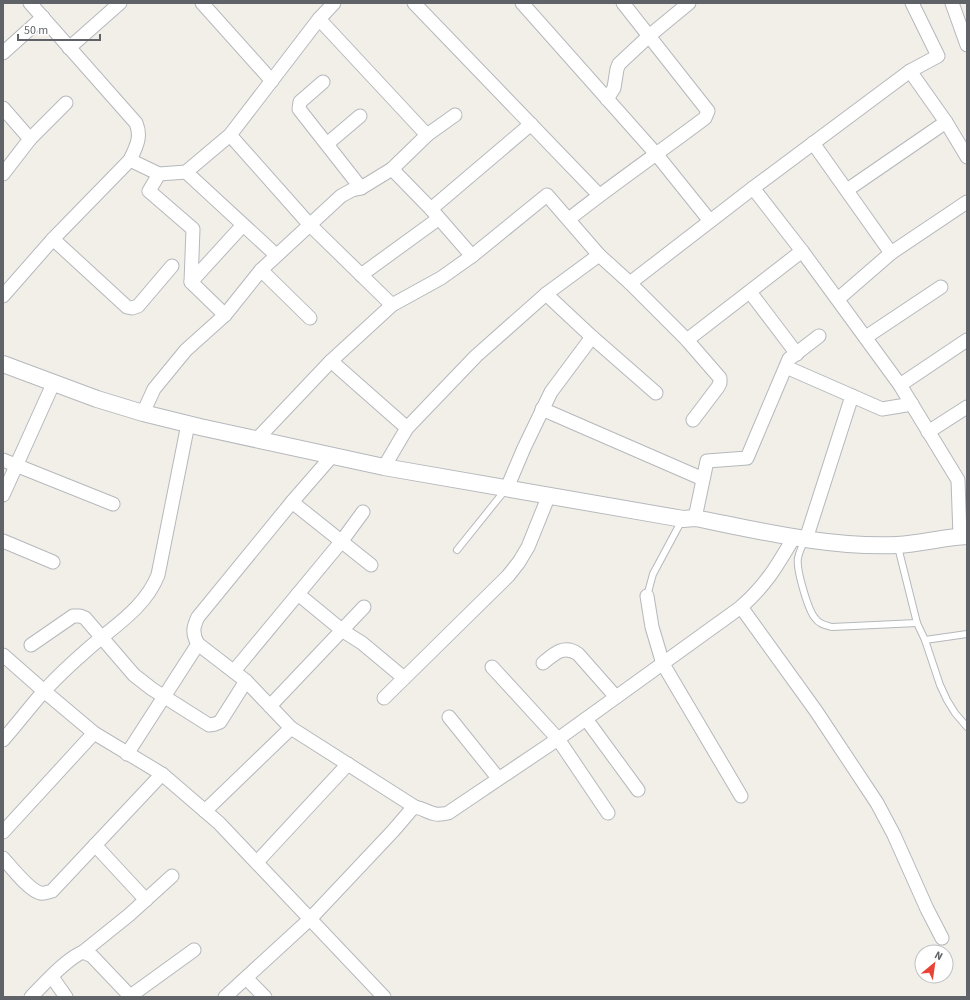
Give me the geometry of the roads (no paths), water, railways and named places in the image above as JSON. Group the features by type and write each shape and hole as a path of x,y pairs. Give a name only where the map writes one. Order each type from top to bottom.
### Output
{"street":[{"path":"3,296 53,239 130,160 139,140 136,123 30,3"},
{"path":"69,48 120,3"},
{"path":"202,3 272,81"},
{"path":"130,160 159,174 186,172 230,135 319,19 334,3"},
{"path":"414,3 599,195"},
{"path":"522,3 656,154 710,221"},
{"path":"569,219 599,195 706,118 708,111 623,3"},
{"path":"607,99 614,88 619,64 649,36 689,3"},
{"path":"630,283 753,188 910,71 938,56 912,3"},
{"path":"952,3 967,45"},
{"path":"3,53 43,18"},
{"path":"319,19 426,135"},
{"path":"910,71 946,122 967,157"},
{"path":"323,82 300,102 299,109 361,188"},
{"path":"3,174 30,139 66,103"},
{"path":"143,413 154,389 167,372 186,350 225,315 261,270 276,255 341,196 352,190 361,188 392,168 426,135 455,115"},
{"path":"5,116 30,139"},
{"path":"327,144 360,116"},
{"path":"847,190 946,122"},
{"path":"361,275 434,214 531,124"},
{"path":"230,135 309,224 392,305"},
{"path":"813,143 891,253"},
{"path":"392,168 472,256"},
{"path":"186,172 276,255"},
{"path":"159,174 150,191 193,229 191,282 225,315"},
{"path":"3,364 53,384 143,413 384,467 800,538 840,543 898,545 964,536 962,477 928,432 900,385 866,336 753,188"},
{"path":"257,439 331,361 392,305 440,278 472,256 547,195 599,255 630,283 687,340 720,378 718,387 693,420"},
{"path":"838,299 891,253 967,202"},
{"path":"191,282 243,224"},
{"path":"53,239 127,307 132,308 138,306 172,266"},
{"path":"687,340 802,251"},
{"path":"384,467 407,428 476,356 546,294 599,255"},
{"path":"261,270 310,318"},
{"path":"866,336 941,287"},
{"path":"750,292 797,354"},
{"path":"546,294 656,393"},
{"path":"689,518 703,480 707,461 747,458 789,359 820,336"},
{"path":"507,488 551,392 592,337"},
{"path":"900,385 967,340"},
{"path":"331,361 407,428"},
{"path":"786,368 882,409 912,404"},
{"path":"3,495 53,384"},
{"path":"332,456 292,502 198,617 193,631 194,637 198,644 246,681 291,728 415,808 420,808 432,814 439,815 448,812 558,739 740,607 766,583 800,538 852,396"},
{"path":"928,432 967,407"},
{"path":"542,409 703,480"},
{"path":"3,740 44,692 88,648 136,608 146,598 154,586 158,575 188,424"},
{"path":"3,460 113,504"},
{"path":"384,698 512,572 528,547 549,495"},
{"path":"292,502 371,565"},
{"path":"234,671 364,512"},
{"path":"3,541 53,562"},
{"path":"298,594 342,631 371,650 404,678"},
{"path":"647,596 652,627 663,664 741,796"},
{"path":"270,706 364,607"},
{"path":"740,607 816,711 877,803 894,835 927,909 942,938"},
{"path":"31,645 73,616 85,618 134,675 152,690 210,725 220,722 246,681"},
{"path":"127,754 198,644"},
{"path":"543,663 557,653 564,650 572,650 578,654 616,697"},
{"path":"3,655 44,692 94,733 162,774 206,811 257,862 384,997"},
{"path":"492,667 558,739 608,813"},
{"path":"449,717 498,778"},
{"path":"586,719 638,790"},
{"path":"206,811 291,728"},
{"path":"3,832 94,733"},
{"path":"257,862 348,764"},
{"path":"3,858 33,890 40,893 52,891 162,774"},
{"path":"225,997 310,919 411,810 415,808"},
{"path":"95,845 146,900"},
{"path":"31,997 77,954 82,952 146,900 172,876"},
{"path":"82,952 92,956 130,997 194,950"},
{"path":"52,977 66,997"},
{"path":"246,978 265,997"}],"lane":[{"path":"457,550 507,488"},
{"path":"647,596 653,574 689,518"},
{"path":"800,538 798,565 809,609 815,619 822,624 832,627 917,623"},
{"path":"898,545 917,623 925,640 947,700 955,713 967,727"},
{"path":"925,640 967,634"}]}
